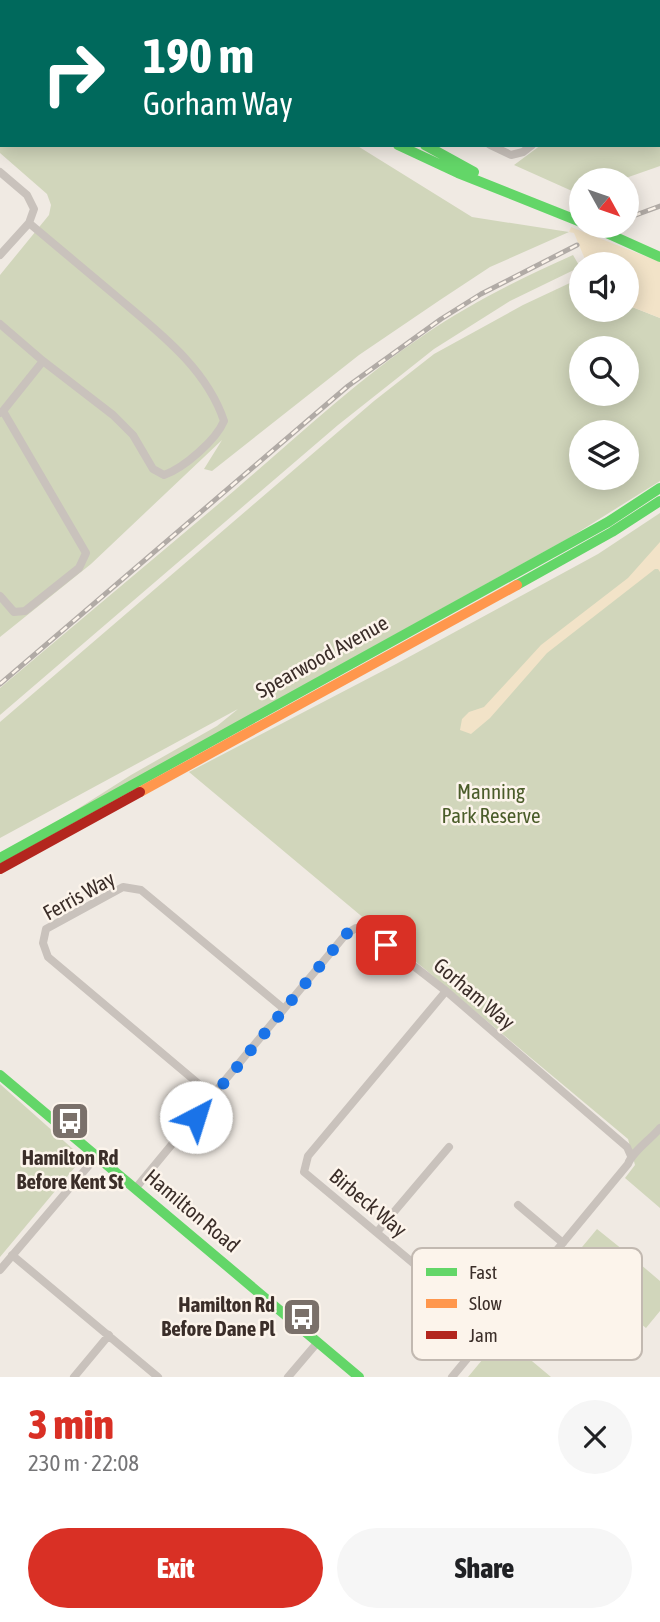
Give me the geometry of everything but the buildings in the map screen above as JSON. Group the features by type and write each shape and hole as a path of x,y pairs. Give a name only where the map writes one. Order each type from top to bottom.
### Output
{"main road":[{"path":"402,147 458,173 569,217"},
{"path":"429,147 524,198"},
{"path":"621,238 660,257"},
{"path":"638,245 660,250"},
{"name":"Spearwood Avenue","path":"0,858 608,522 660,488"},
{"name":"Spearwood Avenue","path":"0,869 612,532 660,501"},
{"name":"Hamilton Road","path":"0,1075 359,1377"}],"street":[{"path":"494,147 511,155 530,147"},
{"path":"0,172 27,195 34,209 29,223 0,256"},
{"path":"0,324 113,415 133,435 153,469 164,475 186,463 220,431 225,421 220,408 195,370 168,340 29,223"},
{"path":"0,596 14,612 26,611 79,568 86,553 1,412 44,362"},
{"name":"Ferris Way","path":"213,1096 48,957 43,943 46,929 123,887 141,890 284,1009"},
{"name":"Gorham Way","path":"135,1189 346,934 356,928 366,929 446,991 627,1147 631,1156"},
{"name":"Birbeck Way","path":"412,1262 304,1172 308,1156 446,991"},
{"path":"558,1248 628,1164 631,1156 646,1145 660,1128"},
{"path":"377,1233 449,1147"},
{"path":"0,1270 96,1157"},
{"path":"517,1205 563,1242"},
{"path":"12,1255 158,1377"},
{"path":"74,1377 109,1335"},
{"path":"288,1377 317,1343"},
{"path":"452,1377 466,1360"}],"green space":[{"path":"0,147 359,147 472,217 569,232 490,267 359,355 212,471 204,469 222,440 91,564 0,637 0,275 49,215 51,205 47,194 0,153"},
{"path":"538,147 660,147 660,166 639,173 639,168 569,168 569,190 514,165"},
{"path":"569,257 569,272 510,301 434,349 338,425 0,715 0,688 351,390 424,335 515,282"},
{"path":"569,283 569,322 639,322 639,310 660,318 660,481 569,538 57,822 131,775 217,726 238,709 0,838 0,722 374,401 434,354 523,305"},
{"name":"Manning Park Reserve","path":"660,513 660,1208 625,1178 635,1165 628,1139 189,772 598,554"},
{"path":"0,1084 74,1150 76,1166 0,1257"},
{"path":"597,1229 621,1248 581,1248"},
{"path":"642,1266 660,1281 660,1311 646,1328 642,1325"},
{"path":"482,1360 531,1360 551,1377 468,1377"}],"sand":[{"path":"576,238 599,238 635,252 582,252"},
{"path":"639,254 660,262 660,318 639,310"},
{"path":"660,542 660,572 655,569 547,653 490,718 471,734 460,730 462,719 469,712 484,707 541,645 628,578"}],"railway":[{"path":"639,214 660,206"},
{"path":"0,684 348,386 441,319 481,294 577,245"}],"traffic: fast":[{"path":"402,147 458,173 569,217"},
{"path":"429,147 474,172"},
{"path":"618,238 660,257"},
{"path":"0,858 608,522 660,488"},
{"path":"517,585 612,532 660,501"},
{"path":"0,1075 359,1377"}],"traffic: slow":[{"path":"140,792 517,585"}],"traffic: jam":[{"path":"0,869 140,792"}],"place":[{"name":"Hamilton Rd Before Kent St","path":"70,1121"},
{"name":"Hamilton Rd Before Dane Pl","path":"302,1317"}],"route":[{"path":"196,1117 346,934 356,928 366,929 386,945"}]}
